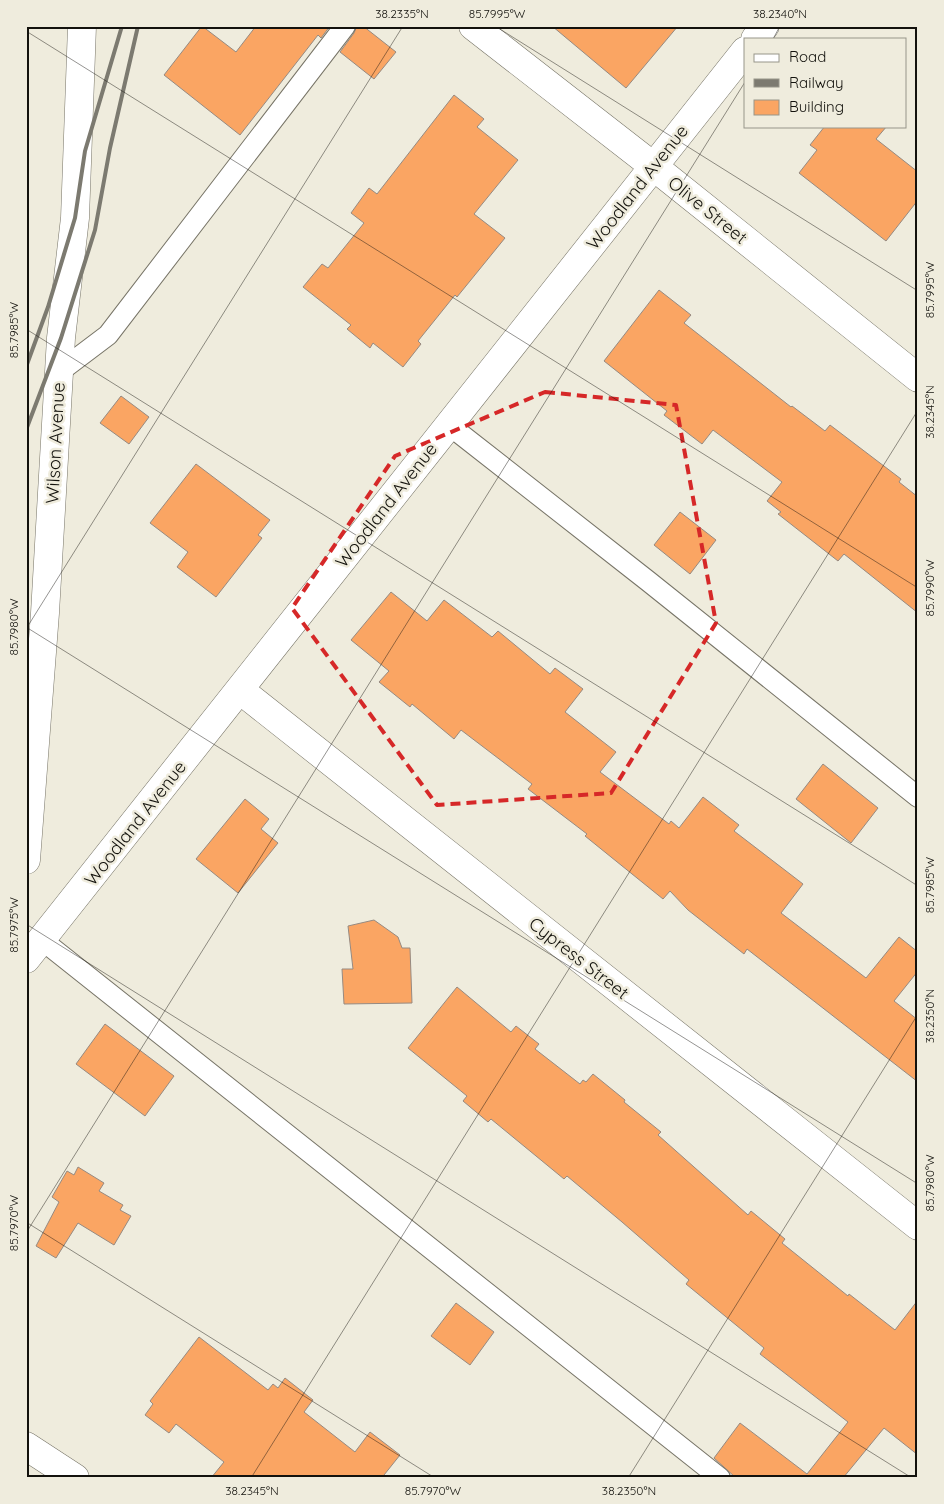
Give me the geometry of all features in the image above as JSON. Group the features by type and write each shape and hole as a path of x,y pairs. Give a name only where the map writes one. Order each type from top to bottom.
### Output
{"street":[{"name":"Wilson Avenue","path":"26,860 45,613 61,338 75,218 82,26"},
{"name":"Olive Street","path":"472,26 653,166 918,378"},
{"path":"756,38 765,26"},
{"name":"Woodland Avenue","path":"34,950 744,52"},
{"name":"Cypress Street","path":"240,690 918,1226"},
{"path":"26,1446 75,1478"}],"lane":[{"path":"59,372 108,335 345,26"},
{"path":"449,426 648,581 918,797"},
{"path":"34,950 720,1478"}],"highlighted area":[{"path":"545,392 676,405 716,623 611,793 437,805 292,608 395,456"}],"building":[{"path":"202,26 236,52 256,26 330,26 321,38 318,35 240,135 164,75"},
{"path":"357,26 363,26 396,52 374,79 340,52"},
{"path":"552,26 678,26 626,88"},
{"path":"454,95 484,119 477,127 518,160 474,214 505,238 418,341 421,344 403,367 373,343 370,348 347,329 351,325 303,287 322,264 328,268 364,223 351,213 369,188 377,194"},
{"path":"823,128 885,128 876,139 918,172 918,200 886,241 799,173 817,150 810,145"},
{"path":"659,290 691,315 684,323 791,407 825,431 830,425 901,479 899,482 918,497 918,613 844,554 838,561 778,514 781,512 767,501 782,482 713,430 702,444 664,415 667,411 604,361"},
{"path":"121,396 149,417 129,444 100,423"},
{"path":"196,464 270,520 258,535 262,538 216,597 177,567 188,552 150,523"},
{"path":"680,512 716,540 690,574 654,545"},
{"path":"391,592 427,621 444,600 492,637 498,631 550,674 555,668 583,689 565,712 616,752 600,772 669,824 671,821 679,828 703,797 739,825 734,831 803,884 781,913 866,978 899,937 918,952 918,971 894,1001 918,1020 918,1082 747,949 744,954 688,910 670,891 663,899 585,836 587,834 528,789 532,784 461,730 454,739 412,704 410,707 379,682 389,671 351,640"},
{"path":"823,764 878,808 851,843 796,799"},
{"path":"245,799 269,819 261,829 278,843 238,893 196,859"},
{"path":"374,920 398,937 402,948 410,948 412,1003 344,1004 342,969 353,969 348,926"},
{"path":"457,987 511,1032 516,1026 539,1044 535,1049 580,1084 583,1080 586,1082 593,1074 661,1132 658,1135 748,1215 751,1211 785,1239 782,1243 848,1296 849,1294 895,1330 918,1300 918,1455 884,1428 843,1478 736,1478 714,1458 740,1423 807,1474 848,1422 760,1354 764,1348 686,1284 689,1280 622,1222 567,1176 564,1179 491,1119 488,1122 463,1101 467,1096 408,1048"},
{"path":"105,1024 174,1076 145,1116 76,1064"},
{"path":"78,1167 104,1183 99,1191 123,1205 120,1210 131,1216 114,1245 78,1223 56,1258 36,1246 59,1202 52,1197 67,1171 74,1175"},
{"path":"456,1303 494,1332 470,1365 431,1336"},
{"path":"199,1337 268,1390 273,1384 278,1388 285,1378 313,1400 304,1412 355,1452 370,1432 400,1455 384,1475 387,1478 211,1478 224,1462 176,1424 169,1433 145,1415 153,1404 150,1401"}],"railway":[{"path":"26,367 48,307 75,218 85,151 122,26"},
{"path":"26,430 61,338 95,230 110,148 138,26"}]}
